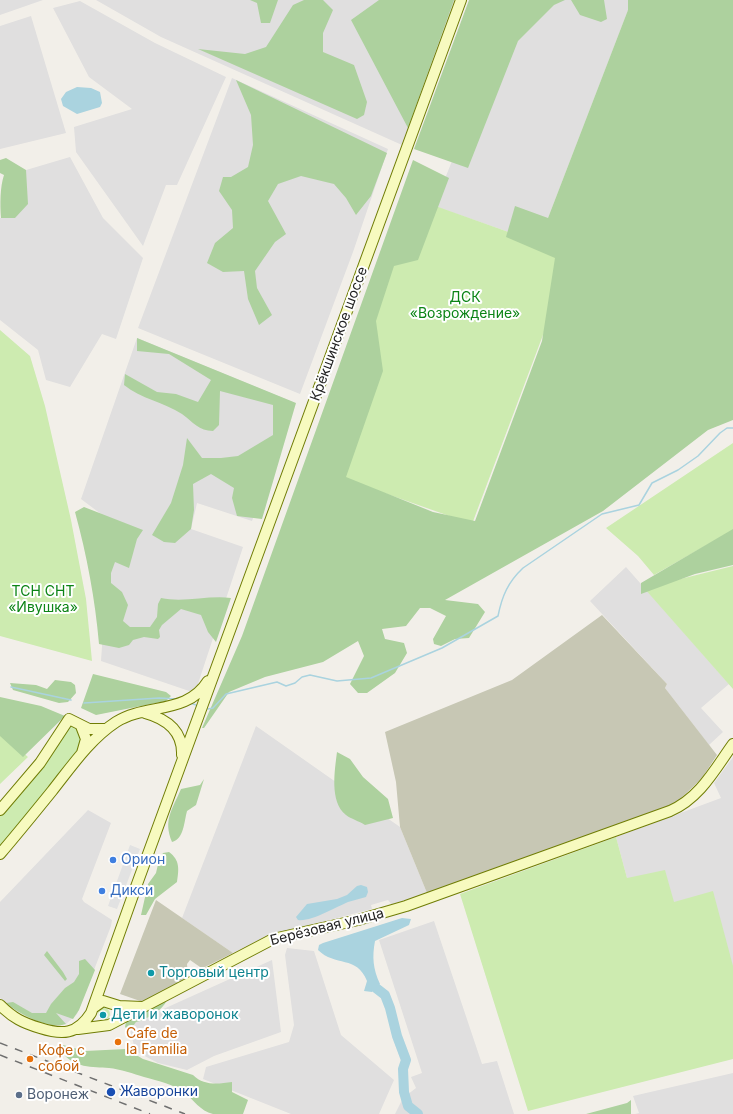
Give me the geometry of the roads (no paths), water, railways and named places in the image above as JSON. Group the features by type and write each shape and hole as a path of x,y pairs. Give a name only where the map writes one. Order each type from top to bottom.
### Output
{"street":[{"name":"Крёкшинское шоссе","path":"216,667 461,0"},
{"path":"0,854 82,754 106,729 123,719 143,712 173,706 188,701 203,688 216,667"},
{"path":"101,1026 95,1022 92,1011 216,667"},
{"path":"143,712 160,719 176,730 182,744 182,761"},
{"path":"0,810 44,758 69,719 82,726 92,729 106,729"},
{"path":"82,726 86,739 82,754"},
{"name":"Берёзовая улица","path":"112,1023 273,939 368,917 450,891 682,806 696,794 733,744"},
{"path":"0,1006 11,1017 22,1023 56,1033 66,1033 74,1030 107,1026 112,1023 117,1013 111,1004 106,991 108,967"},
{"path":"74,1030 84,1022 99,1003 133,1008 144,1006"}],"water":[{"path":"77,87 91,88 100,92 102,103 100,107 77,114 63,106 61,99 66,92"},
{"path":"361,885 367,887 368,892 366,897 348,902 310,919 298,920 296,917 307,904 337,899 347,895 357,886"},
{"path":"402,918 411,919 409,925 375,941 374,963 380,984 372,992 364,991 367,981 363,973 358,968 352,964 331,958 318,950 319,945 323,943"}],"waterway":[{"path":"208,709 213,708 226,694 277,682 286,686 295,683 302,677 310,675 337,681 371,678 442,648 498,616 501,602 506,590 523,568 602,514 639,505 652,483 678,470 698,456 720,433 727,428 733,428"},
{"path":"11,687 71,700"},
{"path":"84,703 159,698 177,699"},
{"path":"190,703 196,705"},
{"path":"376,988 385,995 390,1008 397,1036 406,1060 403,1069 404,1092 408,1106 418,1114"}],"railway":[{"path":"0,1043 185,1114"},
{"path":"0,1055 150,1114"}],"place":[{"name":"Орион","path":"113,860"},
{"name":"Дикси","path":"102,891"},
{"name":"Торговый центр","path":"151,973"},
{"name":"Дети и жаворонок","path":"103,1015"},
{"name":"Cafe de la Familia","path":"118,1042"},
{"name":"Кофе с собой","path":"30,1059"},
{"name":"Жаворонки","path":"111,1092"},
{"name":"Воронеж","path":"19,1095"}],"park label":[{"name":"ДСК «Возрождение»","path":"465,306"},
{"name":"ТСН СНТ «Ивушка»","path":"43,600"}]}
